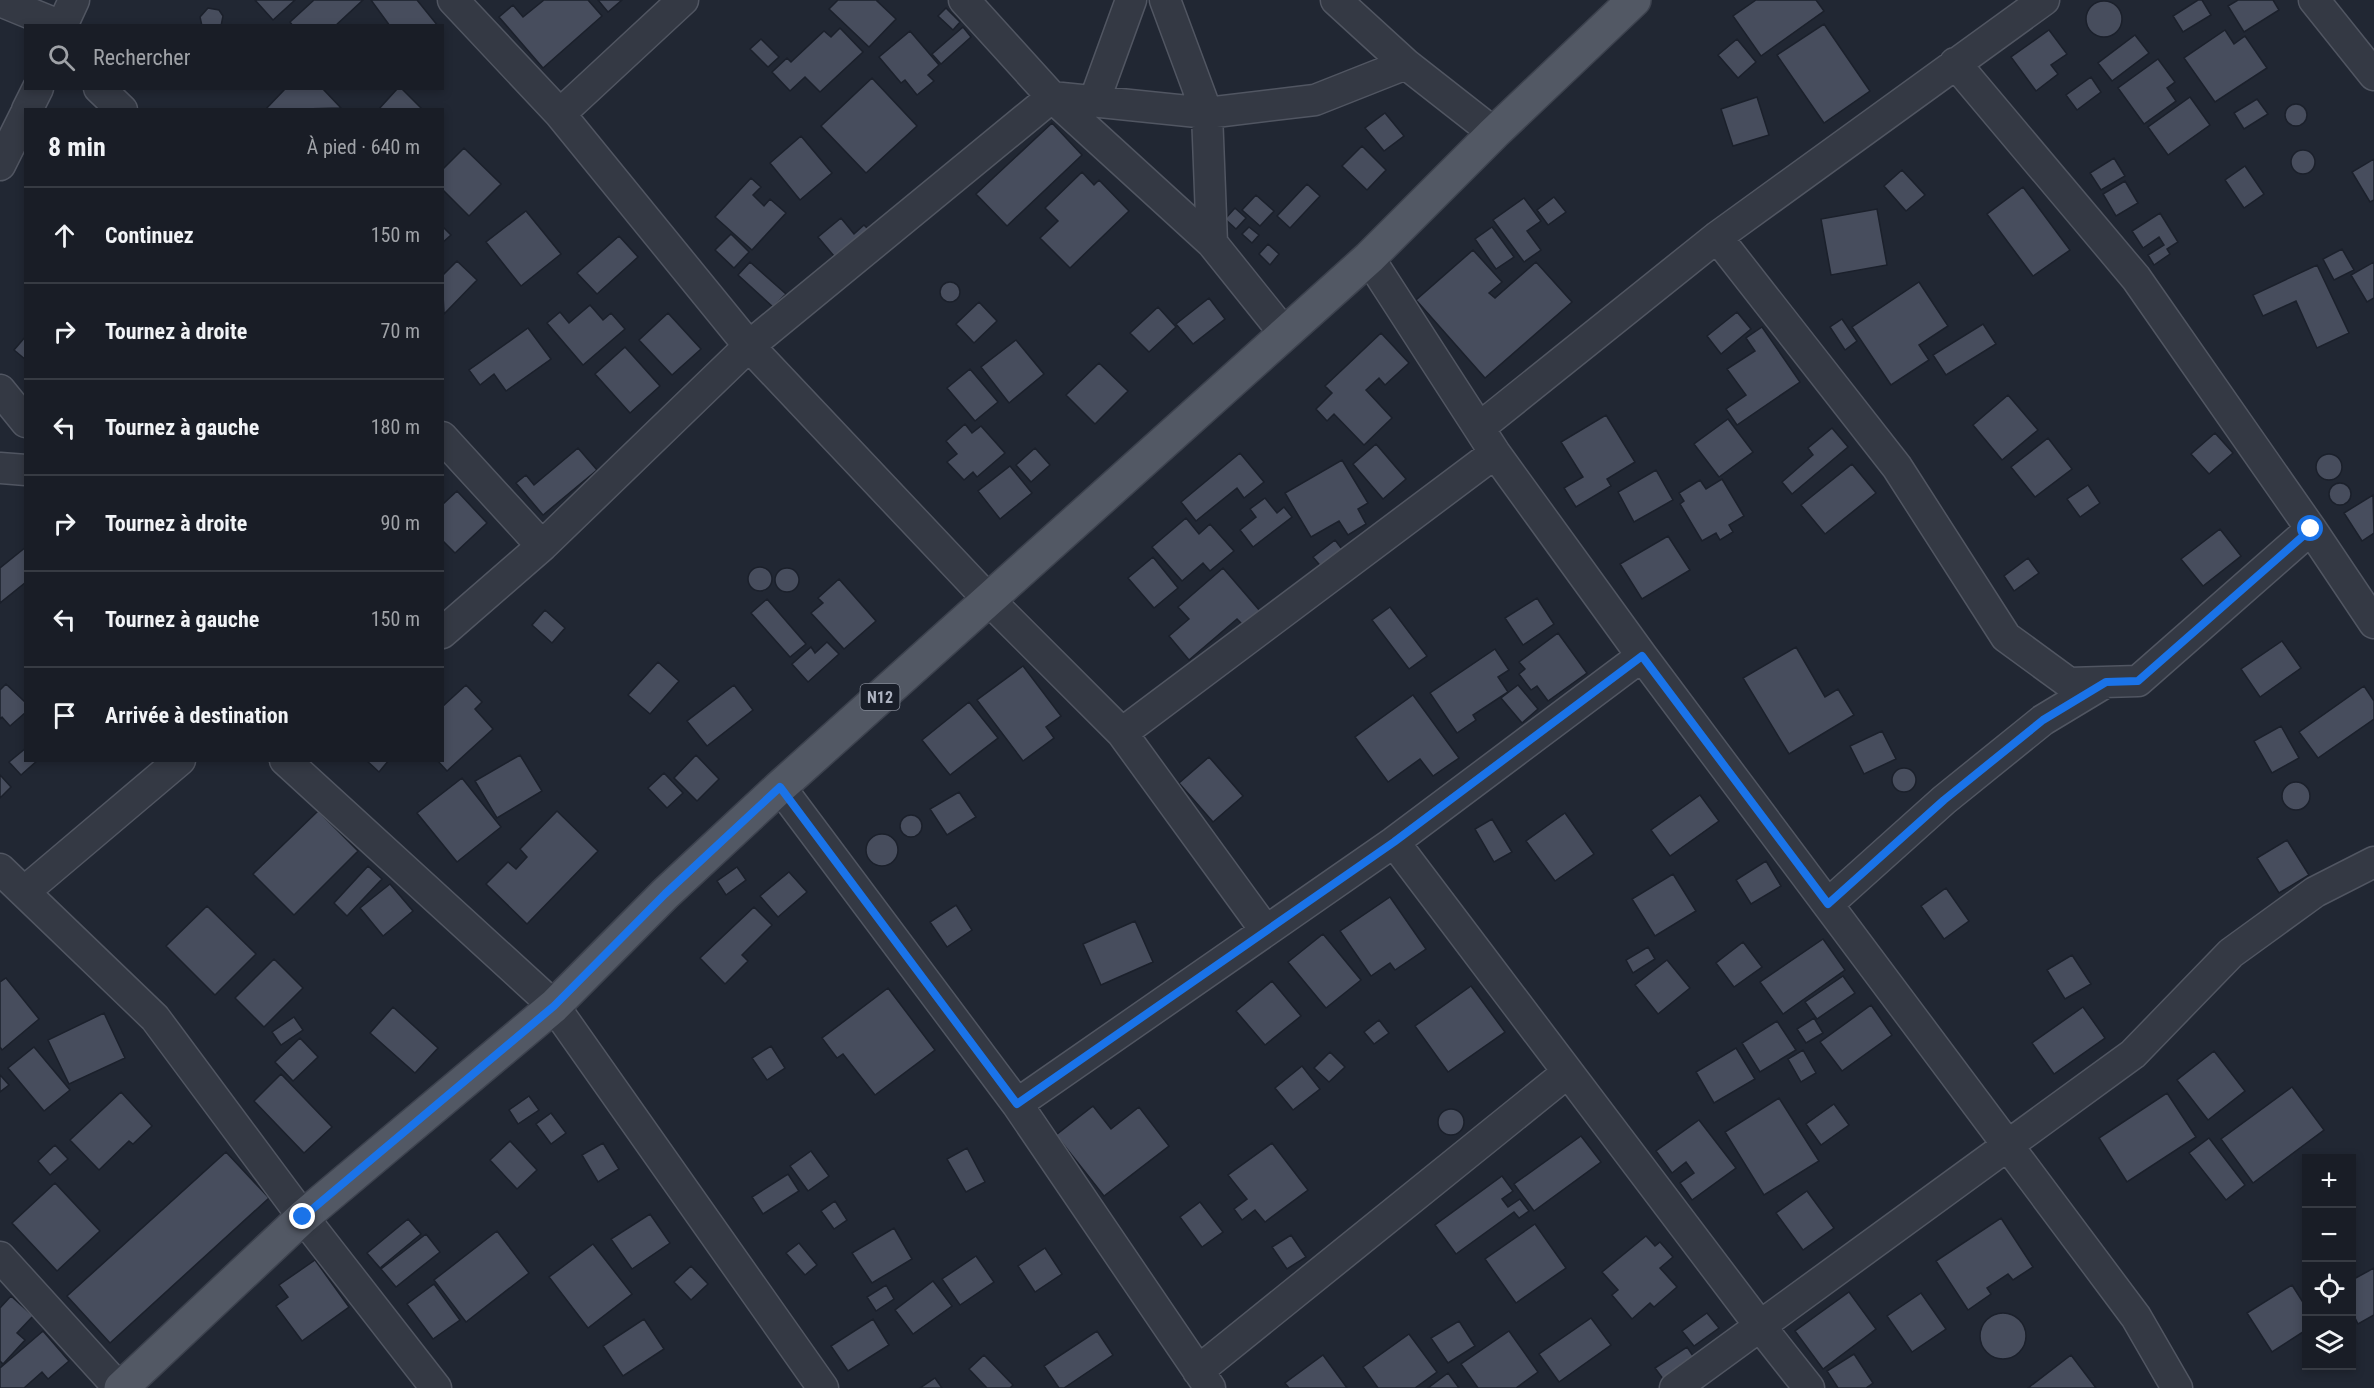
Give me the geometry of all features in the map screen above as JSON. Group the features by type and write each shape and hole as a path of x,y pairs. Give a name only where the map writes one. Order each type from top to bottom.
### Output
{"main road":[{"name":"N12","path":"120,1388 303,1217 554,1006 665,894 780,787 1369,258 1634,0"}],"street":[{"path":"63,24 74,0"},
{"path":"453,0 560,114 749,346 988,599 1122,733 1266,931"},
{"path":"560,114 683,0"},
{"path":"964,0 1052,97 1212,243 1285,334"},
{"path":"1094,102 1131,0"},
{"path":"1165,0 1207,113 1212,243"},
{"path":"1336,0 1406,64 1494,134"},
{"path":"1479,428 1717,237 2044,0"},
{"path":"2314,0 2374,75"},
{"path":"0,1 57,24"},
{"path":"1955,63 2136,278 2374,623"},
{"path":"444,631 542,546 749,346 1052,97 1207,113 1315,100 1406,64"},
{"path":"28,108 37,90"},
{"path":"101,90 120,108"},
{"path":"0,165 24,115"},
{"path":"1717,237 1897,467 2006,637 2069,683 2138,681 2311,529"},
{"path":"1369,258 1495,453 1642,656 2136,1317 2177,1388"},
{"path":"0,390 24,420"},
{"path":"444,439 542,546"},
{"path":"1122,733 1495,453"},
{"path":"0,468 24,470"},
{"path":"1017,1104 1394,842 1642,656"},
{"path":"1828,904 1944,800 2043,720 2106,682"},
{"path":"24,892 178,762"},
{"path":"287,762 554,1006 823,1388"},
{"path":"780,787 1017,1104 1204,1380 1567,1073"},
{"path":"1394,842 1567,1073 1809,1388"},
{"path":"1675,1388 2133,1054 2231,953 2315,892 2374,862"},
{"path":"0,869 155,1018 303,1217 436,1388"},
{"path":"0,1257 120,1388"}],"building":[{"path":"255,0 295,0 273,20"},
{"path":"314,0 363,0 337,24 292,24 290,22"},
{"path":"371,0 417,0 436,24 389,24"},
{"path":"544,0 588,0 602,16 543,68 499,17 513,5 523,17"},
{"path":"598,0 622,0 608,12"},
{"path":"838,0 878,0 896,19 869,47 829,9"},
{"path":"1756,0 1816,0 1824,11 1761,56 1733,16"},
{"path":"2198,0 2202,0 2211,15 2183,32 2173,16"},
{"path":"2238,0 2273,0 2279,10 2244,32 2228,6"},
{"path":"2104,1 2117,6 2122,19 2117,32 2104,37 2091,32 2086,19 2091,6"},
{"path":"208,8 219,10 223,16 221,24 202,24 200,17"},
{"path":"946,8 960,22 953,30 938,16"},
{"path":"1824,24 1870,91 1824,123 1777,55"},
{"path":"963,27 971,37 941,64 932,54"},
{"path":"840,28 863,52 820,92 805,77 790,91 772,72 787,58 791,62 824,31 831,37"},
{"path":"2049,30 2067,54 2051,65 2058,74 2036,91 2011,57"},
{"path":"2225,30 2234,44 2245,36 2267,68 2215,102 2184,58"},
{"path":"910,31 939,65 928,75 934,81 917,95 905,80 901,83 879,57"},
{"path":"2135,35 2149,53 2112,81 2098,63"},
{"path":"761,39 779,57 768,67 750,49"},
{"path":"1737,39 1756,62 1738,78 1718,55"},
{"path":"2158,59 2175,82 2167,88 2176,101 2144,124 2118,88"},
{"path":"2091,77 2101,92 2077,110 2066,95"},
{"path":"872,78 917,126 866,173 821,126"},
{"path":"284,90 324,90 341,108 267,108"},
{"path":"396,90 403,90 421,108 380,108"},
{"path":"1757,97 1769,135 1733,146 1721,109"},
{"path":"2190,97 2210,125 2168,155 2148,127"},
{"path":"2257,99 2268,114 2244,129 2234,113"},
{"path":"2296,104 2304,107 2307,115 2304,123 2296,126 2288,123 2285,115 2288,107"},
{"path":"1385,113 1404,136 1384,151 1365,128"},
{"path":"1052,123 1082,155 1007,226 976,194"},
{"path":"801,136 832,173 800,200 770,163"},
{"path":"1362,146 1386,170 1367,190 1342,166"},
{"path":"464,148 501,184 469,216 444,191 444,168"},
{"path":"2298,150 2308,150 2315,157 2315,167 2308,174 2298,174 2291,167 2291,157"},
{"path":"2114,158 2125,176 2101,190 2090,173"},
{"path":"2374,159 2374,200 2370,202 2352,172"},
{"path":"2245,166 2264,194 2244,208 2225,180"},
{"path":"1902,170 1925,195 1906,211 1884,186"},
{"path":"1082,172 1094,185 1099,180 1129,211 1070,268 1040,238 1058,221 1045,208"},
{"path":"751,178 761,187 753,195 764,206 770,199 786,213 752,250 715,217"},
{"path":"2125,181 2138,203 2116,216 2103,194"},
{"path":"1307,184 1320,196 1290,228 1277,216"},
{"path":"2023,187 2070,250 2033,276 1987,214"},
{"path":"1256,195 1274,211 1260,226 1242,210"},
{"path":"1554,197 1566,212 1548,225 1537,210"},
{"path":"1524,198 1541,221 1527,231 1541,250 1524,262 1493,220"},
{"path":"1235,208 1246,218 1236,229 1225,219"},
{"path":"1877,209 1887,265 1831,275 1821,219"},
{"path":"526,211 561,254 521,286 486,242"},
{"path":"2160,213 2178,242 2167,249 2170,254 2154,265 2148,255 2164,245 2159,237 2143,248 2132,231"},
{"path":"841,218 854,234 864,225 873,234 839,262 818,237"},
{"path":"1249,227 1259,235 1252,243 1242,234"},
{"path":"1492,227 1514,257 1496,269 1475,239"},
{"path":"444,228 451,235 444,241"},
{"path":"731,234 749,252 734,268 715,250"},
{"path":"619,236 638,257 597,294 577,273"},
{"path":"1268,244 1279,254 1270,265 1259,254"},
{"path":"2342,249 2354,270 2334,280 2323,259"},
{"path":"1473,250 1502,282 1489,293 1495,298 1536,262 1572,302 1485,378 1416,300"},
{"path":"457,261 477,280 444,314 444,274"},
{"path":"750,262 786,294 773,307 738,275"},
{"path":"2374,262 2374,298 2367,302 2351,275"},
{"path":"2317,265 2349,333 2317,348 2296,301 2263,316 2253,295"},
{"path":"950,282 957,285 960,292 957,299 950,302 943,299 940,292 943,285"},
{"path":"1919,282 1948,326 1919,345 1929,360 1891,385 1852,327"},
{"path":"1209,298 1225,319 1193,344 1176,324"},
{"path":"979,302 997,321 974,343 956,324"},
{"path":"590,305 603,320 611,313 625,329 583,365 547,323 560,312 569,323"},
{"path":"1158,307 1176,327 1149,352 1130,333"},
{"path":"1737,312 1751,329 1721,354 1707,336"},
{"path":"668,313 701,349 672,375 639,340"},
{"path":"1842,319 1857,341 1845,350 1830,327"},
{"path":"1983,324 1996,344 1946,375 1933,355"},
{"path":"1762,327 1800,382 1737,425 1726,409 1746,395 1727,369 1755,351 1746,338"},
{"path":"528,328 551,359 506,391 494,374 480,385 469,370"},
{"path":"1381,333 1409,363 1385,385 1379,378 1366,390 1392,418 1364,445 1334,414 1327,421 1316,409 1332,393 1325,386"},
{"path":"24,338 24,358 14,350"},
{"path":"1016,340 1044,374 1009,403 981,367"},
{"path":"625,347 660,386 630,413 595,374"},
{"path":"1099,363 1128,391 1095,424 1066,395"},
{"path":"970,369 998,402 975,421 947,388"},
{"path":"2008,395 2038,430 2002,460 1973,425"},
{"path":"1606,415 1635,462 1607,479 1611,486 1576,507 1564,488 1583,477 1561,442"},
{"path":"1728,419 1753,452 1719,477 1694,444"},
{"path":"965,424 972,433 981,426 1005,453 977,477 973,472 964,480 947,462 957,454 946,441"},
{"path":"1832,428 1848,447 1792,494 1782,482 1813,455 1808,448"},
{"path":"2215,433 2233,453 2209,474 2191,454"},
{"path":"2048,438 2072,469 2035,497 2011,467"},
{"path":"1376,444 1406,479 1383,499 1353,464"},
{"path":"578,448 597,470 543,515 516,483 526,475 534,485"},
{"path":"1035,448 1050,465 1031,482 1016,465"},
{"path":"1240,453 1264,482 1244,498 1237,488 1196,521 1181,502"},
{"path":"2329,454 2338,458 2342,467 2338,476 2329,480 2320,476 2316,467 2320,458"},
{"path":"1342,460 1368,503 1358,509 1366,524 1348,535 1339,521 1311,537 1285,493"},
{"path":"1852,464 1876,493 1825,534 1801,505"},
{"path":"1010,466 1032,493 1000,519 978,491"},
{"path":"1656,470 1673,500 1634,522 1618,492"},
{"path":"1722,479 1744,516 1729,525 1733,532 1720,540 1716,533 1702,541 1680,504 1684,501 1679,493 1700,480 1706,489"},
{"path":"2340,483 2348,486 2351,494 2348,502 2340,505 2332,502 2329,494 2332,486"},
{"path":"2088,485 2100,503 2080,517 2067,499"},
{"path":"457,491 487,523 455,553 444,542 444,503"},
{"path":"2373,495 2374,533 2362,541 2344,513"},
{"path":"1265,498 1277,513 1284,507 1292,517 1253,547 1240,530 1256,517 1250,509"},
{"path":"1186,518 1199,534 1210,524 1234,551 1210,571 1203,563 1182,581 1152,547"},
{"path":"2220,529 2241,556 2203,586 2181,559"},
{"path":"1668,536 1690,570 1642,599 1620,564"},
{"path":"1335,540 1345,553 1323,569 1313,557"},
{"path":"24,549 24,584 0,603 0,568"},
{"path":"1153,557 1178,588 1154,608 1128,578"},
{"path":"2028,558 2039,573 2014,591 2004,576"},
{"path":"760,567 769,570 772,579 769,588 760,591 751,588 748,579 751,570"},
{"path":"787,568 796,571 799,580 796,589 787,592 778,589 775,580 778,571"},
{"path":"1223,568 1260,611 1243,625 1237,619 1189,660 1169,636 1189,619 1178,607"},
{"path":"839,579 876,621 844,649 811,613 823,603 818,598"},
{"path":"1537,598 1554,624 1523,645 1505,618"},
{"path":"767,599 806,644 790,657 751,613"},
{"path":"1390,607 1427,656 1409,669 1372,620"},
{"path":"545,610 565,628 552,643 532,625"},
{"path":"1558,633 1587,673 1548,701 1537,686 1531,690 1519,674 1525,669 1519,662"},
{"path":"2282,641 2301,668 2260,697 2241,669"},
{"path":"827,642 839,654 808,682 792,664 811,647 815,653"},
{"path":"1796,647 1825,697 1838,689 1854,715 1789,754 1743,678"},
{"path":"1495,649 1509,670 1498,677 1508,692 1473,715 1476,720 1457,733 1430,693"},
{"path":"658,662 679,681 650,714 628,695"},
{"path":"1023,666 1061,716 1046,727 1054,738 1023,761 977,700"},
{"path":"6,684 24,701 24,714 10,726 2,717 0,719 0,690"},
{"path":"466,685 482,702 475,709 493,729 447,771 439,762 444,762 444,705"},
{"path":"734,685 753,710 707,746 687,721"},
{"path":"1518,685 1538,709 1522,723 1501,698"},
{"path":"2364,686 2374,701 2374,719 2318,758 2299,732"},
{"path":"1413,695 1459,758 1433,776 1420,759 1388,782 1355,737"},
{"path":"969,702 998,738 950,775 922,740"},
{"path":"2281,726 2299,758 2272,773 2254,741"},
{"path":"1882,731 1896,759 1864,774 1850,746"},
{"path":"24,750 24,762 36,762 21,775 9,762"},
{"path":"520,755 542,791 497,818 475,781"},
{"path":"696,755 719,779 697,801 674,778"},
{"path":"1209,757 1243,796 1213,822 1179,783"},
{"path":"368,762 387,762 379,772"},
{"path":"1904,768 1909,769 1915,775 1915,785 1909,791 1904,792 1899,791 1893,785 1892,780 1893,775 1899,769"},
{"path":"664,773 683,793 667,808 648,788"},
{"path":"0,775 11,787 0,798"},
{"path":"462,778 501,827 457,862 417,813"},
{"path":"2296,782 2306,786 2310,796 2306,806 2296,810 2286,806 2282,796 2286,786"},
{"path":"959,792 976,817 947,835 930,809"},
{"path":"1700,795 1719,821 1670,856 1651,830"},
{"path":"318,811 358,851 294,915 253,874"},
{"path":"557,811 598,851 527,924 486,884 508,862 516,869 527,857 520,849"},
{"path":"1565,813 1594,854 1555,881 1526,841"},
{"path":"911,815 921,822 922,826 915,836 911,837 901,830 900,826 907,816"},
{"path":"1492,819 1512,852 1494,862 1475,829"},
{"path":"882,834 894,838 898,850 894,862 882,866 870,862 866,850 870,838"},
{"path":"2287,840 2309,875 2279,893 2257,858"},
{"path":"1766,861 1781,886 1751,904 1736,880"},
{"path":"368,866 382,879 347,916 334,903"},
{"path":"737,867 746,880 726,895 717,881"},
{"path":"789,872 807,892 778,917 760,896"},
{"path":"1673,874 1696,911 1655,936 1632,899"},
{"path":"390,884 413,911 383,936 360,908"},
{"path":"1946,888 1969,921 1944,939 1921,906"},
{"path":"1390,897 1426,949 1395,970 1390,963 1371,976 1340,931"},
{"path":"956,905 972,930 947,947 930,922"},
{"path":"207,906 256,954 215,995 166,946"},
{"path":"754,907 772,925 742,955 748,961 725,984 700,958"},
{"path":"1135,921 1153,962 1101,985 1083,944"},
{"path":"1323,934 1361,980 1326,1008 1288,962"},
{"path":"1823,939 1845,970 1783,1014 1760,982"},
{"path":"1743,942 1762,967 1734,987 1716,963"},
{"path":"1648,947 1655,959 1633,973 1626,960"},
{"path":"2072,955 2091,984 2065,999 2047,970"},
{"path":"274,959 303,988 264,1027 235,998"},
{"path":"1667,960 1690,988 1658,1014 1635,985"},
{"path":"1843,976 1855,993 1817,1019 1805,1002"},
{"path":"6,978 39,1019 2,1050 0,1047 0,982"},
{"path":"1272,981 1301,1016 1265,1045 1236,1011"},
{"path":"1471,986 1505,1032 1448,1072 1415,1026"},
{"path":"888,988 935,1050 875,1095 843,1054 837,1058 822,1038"},
{"path":"1871,1005 1892,1035 1842,1071 1820,1042"},
{"path":"393,1007 438,1048 415,1073 370,1033"},
{"path":"2083,1007 2105,1038 2054,1074 2032,1043"},
{"path":"104,1013 125,1058 69,1084 48,1040"},
{"path":"294,1017 303,1030 281,1045 272,1032"},
{"path":"1814,1018 1823,1033 1806,1043 1797,1029"},
{"path":"1379,1020 1389,1033 1374,1044 1364,1032"},
{"path":"1777,1021 1796,1050 1760,1072 1742,1043"},
{"path":"300,1038 318,1057 293,1081 275,1062"},
{"path":"771,1046 785,1068 767,1080 752,1058"},
{"path":"34,1047 70,1090 44,1111 8,1068"},
{"path":"1736,1048 1755,1079 1714,1103 1696,1072"},
{"path":"1803,1050 1816,1073 1801,1082 1788,1059"},
{"path":"2214,1051 2245,1091 2208,1120 2177,1080"},
{"path":"1330,1052 1345,1067 1329,1082 1314,1068"},
{"path":"1302,1066 1320,1089 1293,1110 1275,1088"},
{"path":"281,1074 332,1127 304,1153 254,1101"},
{"path":"0,1075 9,1085 0,1092"},
{"path":"2292,1087 2324,1130 2253,1183 2221,1139"},
{"path":"121,1092 152,1126 133,1144 129,1141 99,1170 70,1140"},
{"path":"2167,1093 2196,1137 2127,1182 2099,1138"},
{"path":"529,1096 539,1110 518,1124 509,1110"},
{"path":"1779,1098 1819,1161 1764,1195 1725,1132"},
{"path":"1834,1104 1849,1125 1821,1145 1806,1124"},
{"path":"1093,1106 1111,1129 1139,1107 1169,1146 1104,1196 1056,1135"},
{"path":"1451,1109 1460,1113 1464,1122 1460,1131 1451,1135 1442,1131 1438,1122 1442,1113"},
{"path":"551,1113 566,1133 551,1144 536,1124"},
{"path":"1699,1120 1736,1168 1692,1200 1680,1183 1694,1173 1686,1162 1672,1173 1656,1151"},
{"path":"1581,1136 1601,1162 1534,1211 1514,1184"},
{"path":"2209,1138 2245,1185 2226,1200 2189,1153"},
{"path":"510,1141 537,1170 517,1189 490,1160"},
{"path":"603,1143 619,1169 598,1182 582,1155"},
{"path":"1272,1143 1308,1190 1265,1222 1255,1210 1242,1220 1234,1209 1247,1199 1228,1175"},
{"path":"55,1145 68,1159 50,1175 38,1161"},
{"path":"967,1148 985,1182 966,1192 947,1159"},
{"path":"811,1151 829,1176 808,1191 790,1166"},
{"path":"226,1152 269,1198 110,1343 67,1296"},
{"path":"788,1174 799,1191 763,1214 752,1197"},
{"path":"1502,1176 1513,1191 1502,1199 1508,1207 1520,1199 1529,1211 1519,1218 1514,1212 1456,1254 1435,1225"},
{"path":"55,1183 100,1231 57,1271 12,1223"},
{"path":"1807,1191 1834,1228 1803,1250 1776,1213"},
{"path":"835,1201 847,1220 834,1229 821,1211"},
{"path":"1200,1202 1223,1232 1202,1247 1180,1217"},
{"path":"650,1214 670,1243 632,1269 611,1239"},
{"path":"2001,1218 2033,1267 2013,1280 2008,1274 1987,1288 1991,1294 1968,1310 1936,1261"},
{"path":"408,1219 421,1234 380,1268 367,1253"},
{"path":"1535,1224 1566,1268 1516,1303 1485,1259"},
{"path":"894,1228 912,1259 872,1283 852,1253"},
{"path":"497,1231 529,1273 466,1322 434,1280"},
{"path":"426,1234 440,1252 396,1287 381,1269"},
{"path":"1291,1235 1306,1257 1287,1269 1272,1247"},
{"path":"1646,1236 1655,1246 1660,1242 1673,1257 1660,1268 1677,1287 1654,1307 1650,1303 1632,1319 1612,1295 1618,1290 1602,1272"},
{"path":"799,1243 817,1265 805,1275 786,1253"},
{"path":"593,1244 632,1294 588,1328 549,1277"},
{"path":"1045,1248 1062,1274 1035,1292 1018,1266"},
{"path":"976,1256 994,1282 960,1305 942,1279"},
{"path":"315,1260 349,1307 302,1341 276,1306 288,1297 279,1285"},
{"path":"691,1266 708,1284 691,1300 674,1282"},
{"path":"2374,1268 2374,1315 2358,1324 2356,1320 2356,1278"},
{"path":"933,1281 952,1306 913,1334 895,1310"},
{"path":"434,1284 460,1320 433,1339 407,1304"},
{"path":"886,1285 894,1299 876,1311 867,1297"},
{"path":"2292,1285 2302,1301 2302,1333 2272,1352 2247,1313"},
{"path":"1849,1292 1876,1329 1823,1369 1795,1331"},
{"path":"1921,1293 1946,1329 1912,1352 1887,1316"},
{"path":"11,1296 33,1316 17,1333 25,1340 3,1364 0,1361 0,1308"},
{"path":"1707,1313 1719,1328 1694,1346 1682,1331"},
{"path":"2003,1313 2019,1320 2026,1336 2019,1352 2003,1359 1987,1352 1980,1336 1987,1320"},
{"path":"1591,1318 1611,1345 1559,1382 1539,1354"},
{"path":"644,1319 664,1349 623,1376 603,1346"},
{"path":"873,1319 889,1345 848,1371 831,1346"},
{"path":"1459,1321 1475,1346 1448,1363 1431,1338"},
{"path":"43,1331 69,1361 48,1379 42,1372 24,1388 0,1388 0,1368"},
{"path":"1097,1331 1113,1355 1064,1388 1059,1388 1044,1366"},
{"path":"1509,1331 1538,1372 1516,1388 1478,1388 1461,1364"},
{"path":"1409,1334 1437,1372 1415,1388 1378,1388 1363,1367"},
{"path":"1687,1347 1697,1362 1666,1383 1655,1368"},
{"path":"1854,1354 1873,1383 1866,1388 1838,1388 1827,1371"},
{"path":"984,1355 1013,1385 1010,1388 987,1388 969,1369"},
{"path":"1323,1355 1347,1388 1289,1388 1285,1383"},
{"path":"2071,1355 2096,1388 2028,1388"},
{"path":"1448,1373 1459,1388 1428,1388"},
{"path":"935,1378 942,1388 920,1388"}],"route":[{"path":"303,1217 554,1006 665,894 780,787 1017,1104 1394,842 1642,656 1828,904 1944,800 2043,720 2106,682 2138,681 2311,529"}]}
